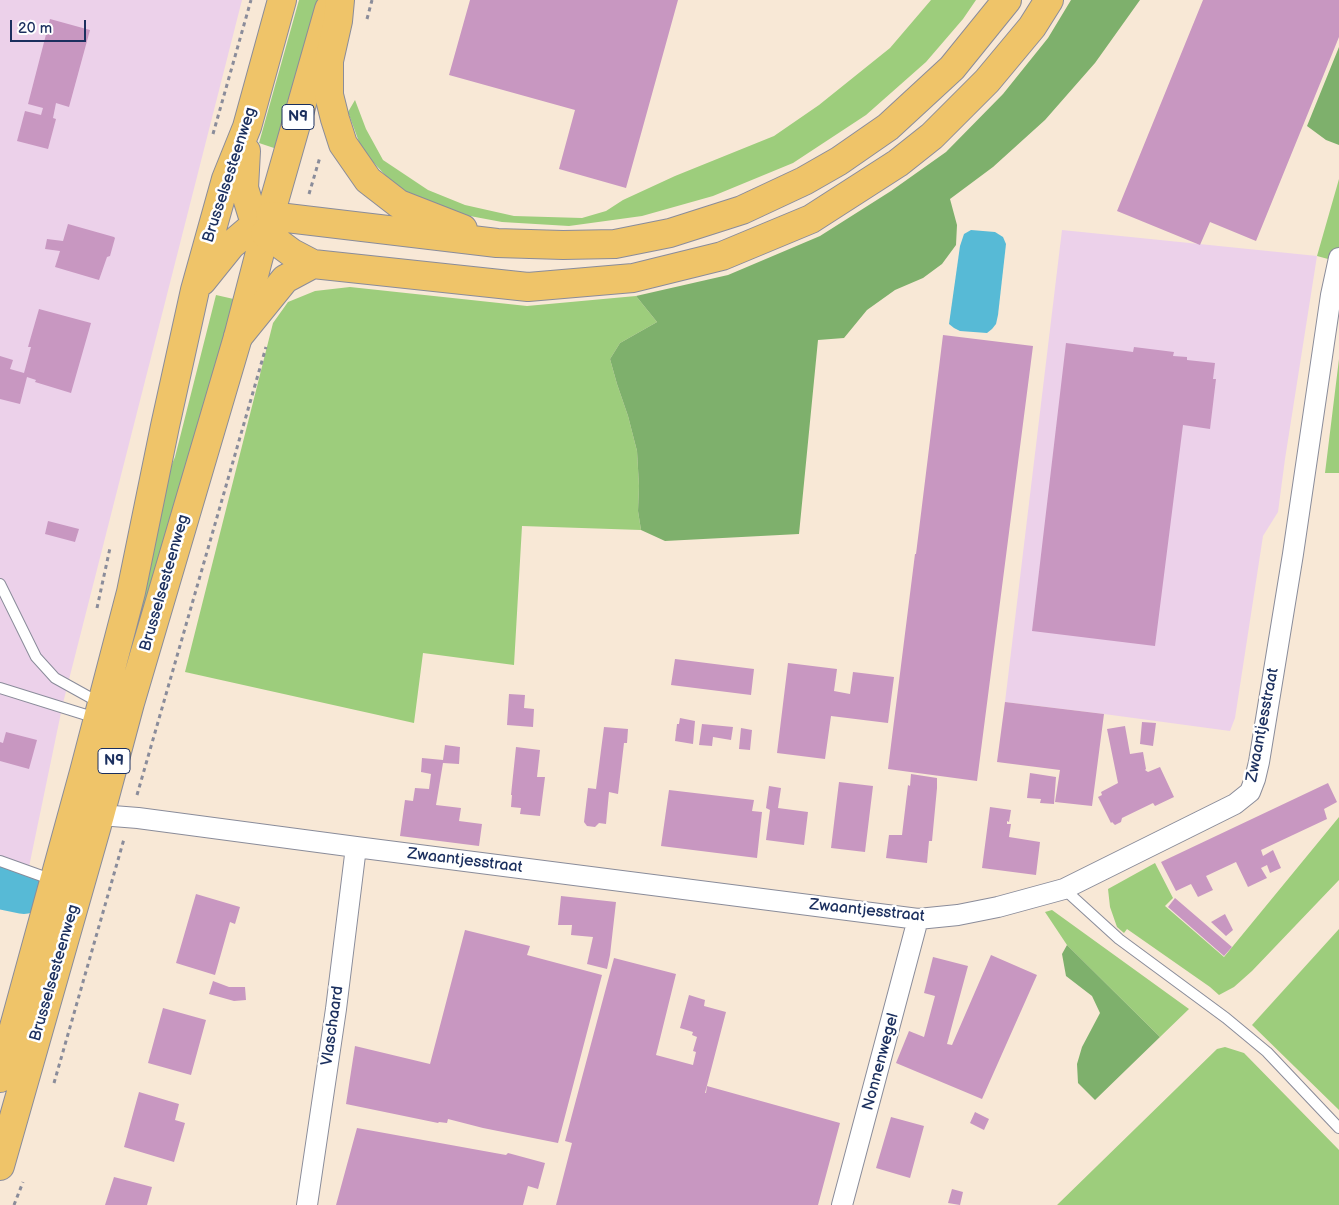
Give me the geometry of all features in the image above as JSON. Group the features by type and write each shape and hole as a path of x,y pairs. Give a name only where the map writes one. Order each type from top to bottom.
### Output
{"main road":[{"name":"Brusselsesteenweg","path":"0,1165 100,815 112,706 131,592 195,290 226,179 247,127 282,0"},
{"name":"Brusselsesteenweg","path":"0,1078 84,772 112,706 238,337 264,224 331,0"},
{"path":"340,0 338,21 329,61 329,95 343,144 368,180 399,204 497,243"},
{"path":"195,290 231,245 264,224 302,219 497,243 615,244 670,233 742,210 804,181 838,161 888,127 952,68 1007,0"},
{"path":"247,127 244,188 252,214 292,253 314,264 528,287 633,278 722,256 811,219 881,175 932,136 987,81 1032,27 1048,0"},
{"path":"238,337 285,279 314,264"}],"street":[{"name":"Zwaantjesstraat","path":"100,815 130,817 356,848 918,919 998,908 1064,889 1236,804 1250,792 1256,779 1293,554 1331,295 1339,258"},
{"path":"64,843 89,821 100,815 90,795 84,772"},
{"name":"Vlaschaard","path":"306,1205 336,1009 356,848"},
{"name":"Nonnenwegel","path":"842,1205 918,919"}],"lane":[{"path":"0,584 36,657 55,678 112,706"},
{"path":"0,688 112,706"},
{"path":"0,861 54,880"},
{"path":"1064,889 1119,939 1226,1018 1267,1052 1339,1128"}],"path":[{"path":"364,27 372,0"},
{"path":"302,219 327,134 335,119"},
{"path":"51,1092 266,346"},
{"path":"14,1205 23,1181"}],"shaded area":[{"path":"0,0 242,0 63,703 24,891 0,886"},
{"path":"1062,230 1317,256 1278,512 1263,536 1235,718 1230,731 1005,702"}],"green space":[{"path":"299,0 323,0 277,149 259,143"},
{"path":"931,0 976,0 963,19 926,62 866,115 793,163 713,196 642,216 569,226 502,222 443,211 398,189 362,150 348,112 355,100 366,129 383,160 428,190 465,205 514,216 582,218 606,211 623,200 675,176 774,136 819,105 890,48"},
{"path":"1071,0 1140,0 1095,63 1045,120 993,167 950,199 957,225 956,245 942,264 923,278 895,290 867,310 844,338 818,340 799,534 665,541 641,530 638,511 637,451 610,359 620,343 657,322 636,296 728,275 820,236 891,191 946,152 1003,94 1048,38"},
{"path":"1339,47 1339,145 1326,140 1307,126"},
{"path":"1339,179 1339,262 1317,256"},
{"path":"350,287 527,306 636,296 657,322 620,343 610,359 637,451 638,511 641,530 522,526 514,665 423,653 414,723 185,672 273,323 288,302 315,291"},
{"path":"216,295 238,300 132,664 125,672 118,675 155,504 175,457"},
{"path":"1339,359 1339,473 1325,473"},
{"path":"1339,817 1339,880 1252,971 1234,987 1219,995 1127,929 1124,933 1117,927 1110,907 1108,889 1155,863 1173,898 1165,906 1224,957"},
{"path":"1052,910 1189,1009 1160,1037 1067,945 1045,912"},
{"path":"1339,929 1339,1110 1252,1025"},
{"path":"1067,945 1160,1037 1095,1100 1078,1083 1077,1064 1082,1047 1100,1013 1092,996 1066,976 1062,954"},
{"path":"1225,1047 1244,1053 1339,1150 1339,1205 1057,1205 1217,1049"}],"water":[{"path":"971,230 995,232 1003,237 1006,244 998,315 996,324 987,333 960,331 949,324 960,246 964,234"}],"building":[{"path":"470,0 678,0 626,188 559,169 575,110 449,75"},
{"path":"1203,0 1339,0 1339,37 1256,241 1210,222 1200,245 1117,211"},
{"path":"50,19 90,30 69,107 56,103 53,118 56,119 48,149 17,141 25,111 41,115 43,108 28,104"},
{"path":"68,224 115,238 110,256 107,257 99,280 55,267 60,251 45,249 47,239 63,241"},
{"path":"39,309 91,323 71,393 35,382 36,380 27,377 20,404 0,399 0,356 13,360 10,369 24,373 31,347 28,347"},
{"path":"943,335 1033,346 977,781 888,769"},
{"path":"1066,343 1133,352 1134,347 1174,352 1173,356 1187,357 1187,360 1215,363 1213,379 1216,379 1210,429 1183,425 1155,646 1032,631"},
{"path":"48,521 79,529 75,542 45,534"},
{"path":"675,659 754,669 751,695 671,685"},
{"path":"788,663 837,669 834,691 850,694 853,672 894,677 888,723 831,716 825,759 777,753"},
{"path":"509,694 525,695 524,708 534,709 533,727 507,725"},
{"path":"1005,702 1104,714 1092,806 1055,802 1060,770 997,762"},
{"path":"680,718 695,721 693,744 675,741 677,724 679,724"},
{"path":"1142,722 1156,723 1153,746 1140,744"},
{"path":"702,724 733,727 731,740 713,737 712,746 699,745"},
{"path":"1125,726 1130,754 1143,752 1145,770 1148,772 1160,767 1174,797 1155,806 1153,803 1122,818 1121,822 1115,825 1111,823 1098,797 1102,795 1101,792 1118,783 1107,729"},
{"path":"604,727 628,729 627,743 624,743 618,794 609,792 606,824 599,823 595,827 587,826 584,822 588,788 596,789"},
{"path":"741,728 752,730 750,750 739,749"},
{"path":"6,732 37,740 29,769 0,761 0,742 3,743"},
{"path":"445,745 460,747 459,764 443,763 436,805 461,808 459,821 482,824 479,846 400,836 405,800 413,801 415,788 429,789 431,774 421,772 422,758 443,760"},
{"path":"516,747 540,750 537,777 545,777 540,816 520,814 521,808 511,807"},
{"path":"1030,773 1056,777 1054,804 1040,803 1041,799 1027,798"},
{"path":"911,774 937,778 932,841 929,841 927,863 886,858 889,835 902,835"},
{"path":"839,782 873,786 865,852 831,848"},
{"path":"1328,783 1337,802 1324,809 1327,819 1261,850 1263,856 1273,850 1281,868 1270,873 1267,865 1261,868 1267,878 1248,887 1236,862 1206,876 1213,890 1198,897 1191,884 1176,891 1161,862"},
{"path":"769,786 781,788 778,808 808,812 804,845 766,840 770,810 766,808"},
{"path":"669,790 754,800 752,811 762,812 757,858 661,846"},
{"path":"990,807 1011,810 1009,822 1007,821 1007,824 1011,824 1009,837 1040,842 1036,875 982,868"},
{"path":"196,894 240,907 235,924 230,922 215,975 176,963"},
{"path":"561,896 616,902 607,969 587,964 593,937 571,935 572,925 558,925"},
{"path":"1175,898 1232,947 1224,956 1168,907"},
{"path":"1225,914 1233,930 1226,936 1211,922"},
{"path":"465,930 530,946 527,955 602,975 558,1143 448,1119 447,1123 438,1123 346,1104 355,1046 430,1064"},
{"path":"991,955 1037,975 982,1099 896,1063 909,1031 924,1037 935,996 924,993 933,957 968,966 947,1044 952,1045"},
{"path":"614,958 676,974 656,1055 693,1065 696,1052 693,1051 697,1037 692,1035 693,1032 680,1028 689,995 705,1000 704,1006 726,1012 705,1093 707,1086 840,1123 818,1205 556,1205 572,1143 565,1141"},
{"path":"213,981 229,987 245,987 246,1000 234,1001 209,994"},
{"path":"163,1008 206,1020 191,1075 148,1063"},
{"path":"139,1092 179,1104 175,1120 185,1123 174,1162 124,1147"},
{"path":"975,1112 989,1119 984,1130 970,1123"},
{"path":"891,1117 924,1126 910,1178 876,1168"},
{"path":"357,1128 506,1155 508,1153 545,1163 538,1189 528,1186 523,1205 336,1205"},
{"path":"114,1177 152,1187 147,1205 105,1205"},
{"path":"952,1189 963,1192 960,1205 948,1203"}],"waterway":[{"path":"0,886 24,891"}]}
